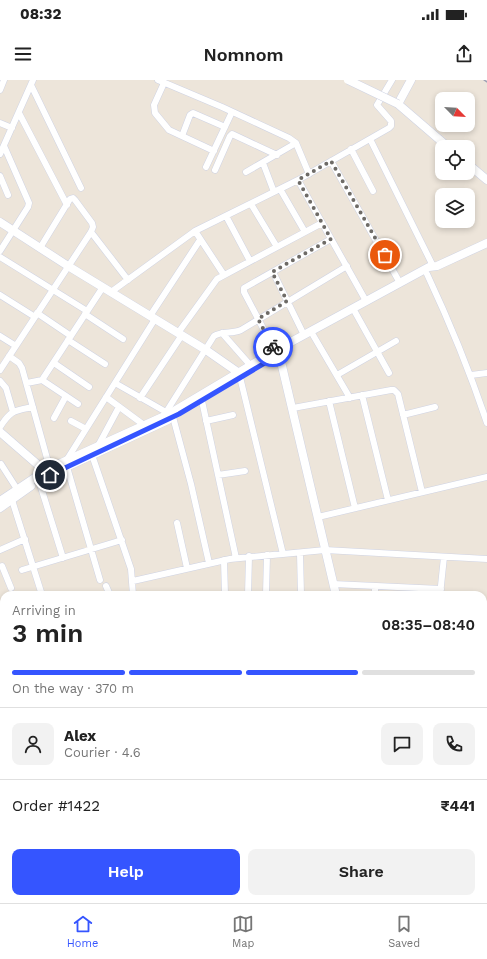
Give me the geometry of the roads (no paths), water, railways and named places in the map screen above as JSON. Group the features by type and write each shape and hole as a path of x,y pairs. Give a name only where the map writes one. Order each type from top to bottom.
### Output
{"main road":[{"path":"348,80 398,104 440,140"},
{"path":"398,104 411,80"},
{"path":"475,170 487,180"},
{"path":"0,222 68,266 206,350 239,376"},
{"path":"0,500 48,472 92,455 158,425 202,400 304,335 400,282 487,243"},
{"path":"66,464 98,446 144,425 239,376 251,366 278,351 313,335 427,274 435,267"},
{"path":"278,351 293,408 335,591"},
{"path":"0,432 48,472"},
{"path":"0,508 39,481 48,472"}],"street":[{"path":"0,90 4,80"},
{"path":"214,151 169,130 155,113 154,105 161,81 289,138 296,144 309,174"},
{"path":"111,292 195,231 298,180 391,126 392,123 390,119 377,105 390,81"},
{"path":"0,154 32,82"},
{"path":"32,82 81,188"},
{"path":"206,167 232,112"},
{"path":"19,113 67,205"},
{"path":"182,136 190,115 193,113 225,127"},
{"path":"0,123 12,128"},
{"path":"215,170 232,134 277,154"},
{"path":"370,139 435,267 487,246"},
{"path":"246,172 296,144"},
{"path":"0,251 28,207 29,203 4,146"},
{"path":"351,149 373,191"},
{"path":"331,161 400,282"},
{"path":"263,163 277,191 304,232"},
{"path":"0,176 8,196"},
{"path":"298,180 366,301"},
{"path":"0,370 91,232 93,227 92,223 73,198 70,199 40,248"},
{"path":"250,204 277,247"},
{"path":"226,216 250,261"},
{"path":"140,398 211,286 217,279 322,223"},
{"path":"195,231 224,275"},
{"path":"91,232 128,280"},
{"path":"278,351 258,319 244,292 244,288 331,239"},
{"path":"100,580 66,464 200,240"},
{"path":"0,257 53,289 123,339"},
{"path":"115,383 164,415 214,336 222,333 237,332 347,266"},
{"path":"272,272 304,335"},
{"path":"427,274 452,327 471,375 487,423"},
{"path":"27,383 42,380 102,287"},
{"path":"0,295 36,315 106,364"},
{"path":"355,312 389,373"},
{"path":"222,333 251,366"},
{"path":"313,335 350,398"},
{"path":"0,336 16,346"},
{"path":"337,375 396,341"},
{"path":"9,356 21,366 27,383 48,472"},
{"path":"54,363 90,386"},
{"path":"471,375 487,373"},
{"path":"239,376 283,554"},
{"path":"42,380 78,404"},
{"path":"0,381 6,388 12,412"},
{"path":"293,408 394,390 398,394 422,492"},
{"path":"362,395 388,500"},
{"path":"54,418 66,396"},
{"path":"106,397 144,425"},
{"path":"202,400 236,558"},
{"path":"329,401 355,508"},
{"path":"0,427 6,417 12,412 33,407"},
{"path":"98,446 119,407"},
{"path":"403,415 435,407"},
{"path":"206,421 233,415"},
{"path":"173,417 210,563"},
{"path":"70,421 86,429"},
{"path":"92,455 131,569 133,591"},
{"path":"1,464 17,489"},
{"path":"218,475 245,471"},
{"path":"318,517 487,477"},
{"path":"39,481 63,558"},
{"path":"12,500 41,591"},
{"path":"177,524 187,568"},
{"path":"0,550 25,539"},
{"path":"22,570 122,540"},
{"path":"133,581 236,558 325,550 487,559"},
{"path":"300,553 301,591"},
{"path":"266,591 267,555"},
{"path":"248,591 249,556"},
{"path":"440,591 444,557"},
{"path":"224,560 224,591"},
{"path":"2,566 11,588"},
{"path":"0,581 7,578"},
{"path":"333,584 409,588 432,591"},
{"path":"106,586 108,591"},
{"path":"375,586 375,591"}]}
